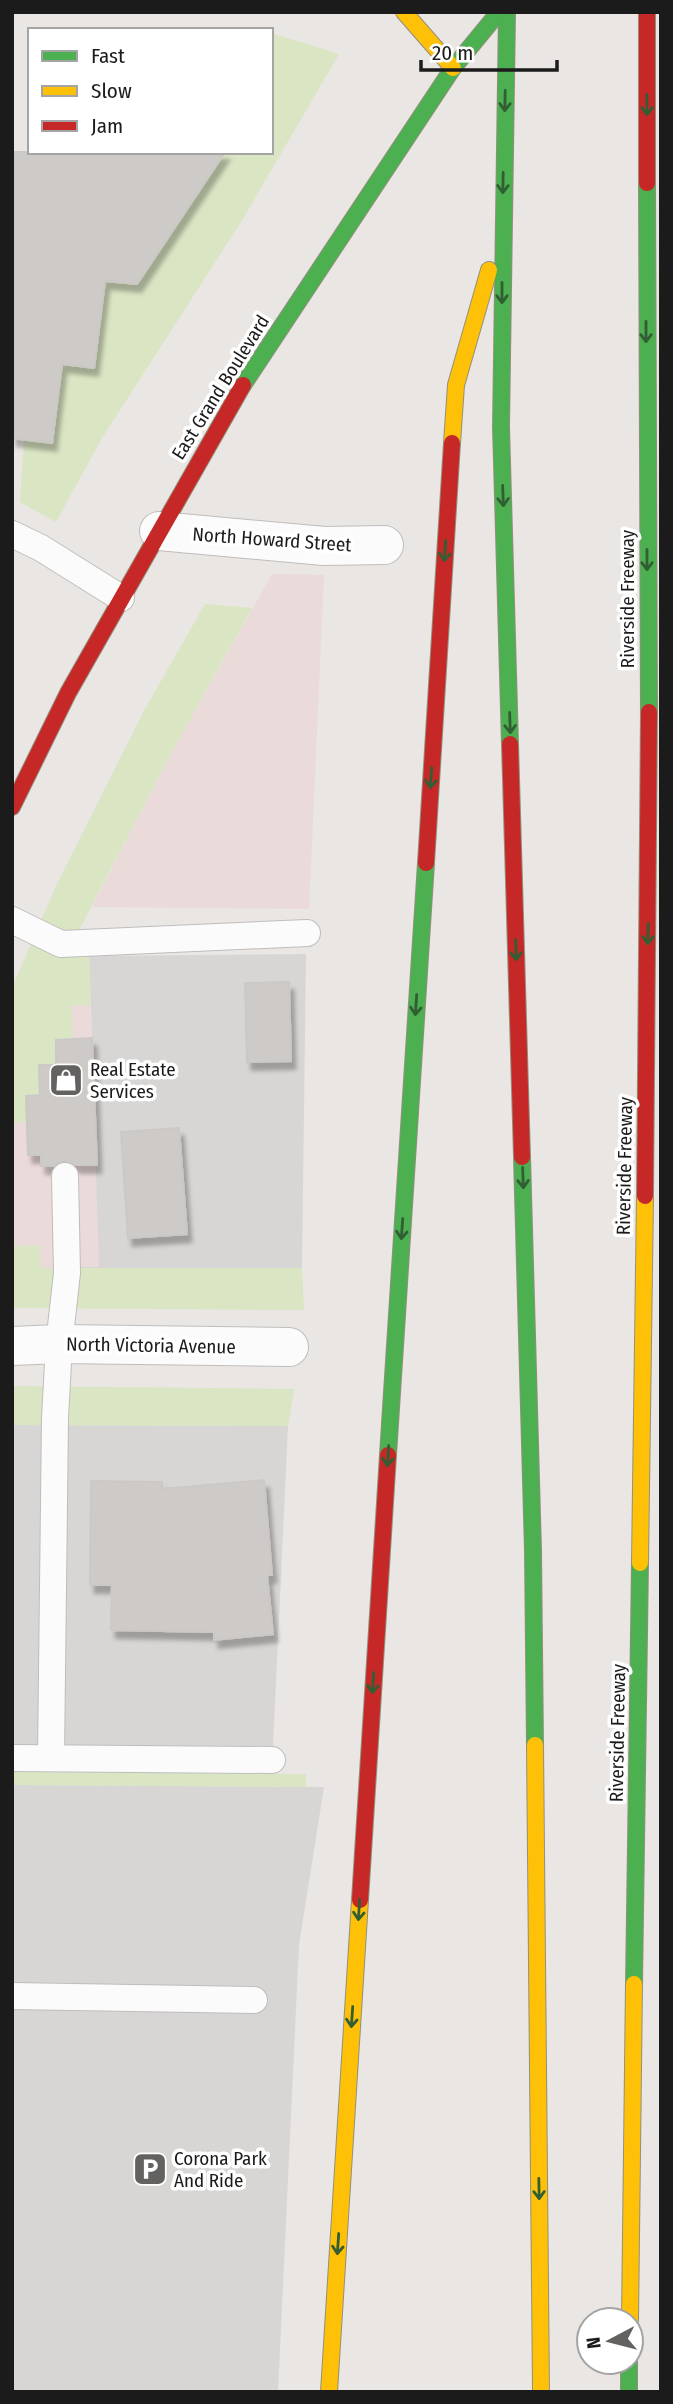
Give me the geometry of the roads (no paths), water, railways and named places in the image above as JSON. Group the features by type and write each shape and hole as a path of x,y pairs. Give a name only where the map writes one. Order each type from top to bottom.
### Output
{"main road":[{"path":"404,12 453,68"},
{"name":"East Grand Boulevard","path":"12,807 68,693 235,397 453,68 499,12"},
{"path":"507,12 501,427 533,1551 541,2392"},
{"name":"Riverside Freeway","path":"630,2306 649,869 647,12"},
{"path":"329,2392 456,385 502,224"}],"street":[{"name":"North Howard Street","path":"159,531 324,546 384,545"},
{"name":"North Victoria Avenue","path":"12,1346 59,1344 289,1347"}],"lane":[{"path":"12,534 41,548 121,598"},
{"path":"12,920 61,944 307,933"},
{"path":"51,1758 55,1418 59,1344 67,1273 65,1176"},
{"path":"12,1758 272,1760"},
{"path":"12,1996 254,2000"}],"place":[{"name":"Real Estate Services","path":"66,1080"},
{"name":"Corona Park And Ride","path":"150,2169"}]}
